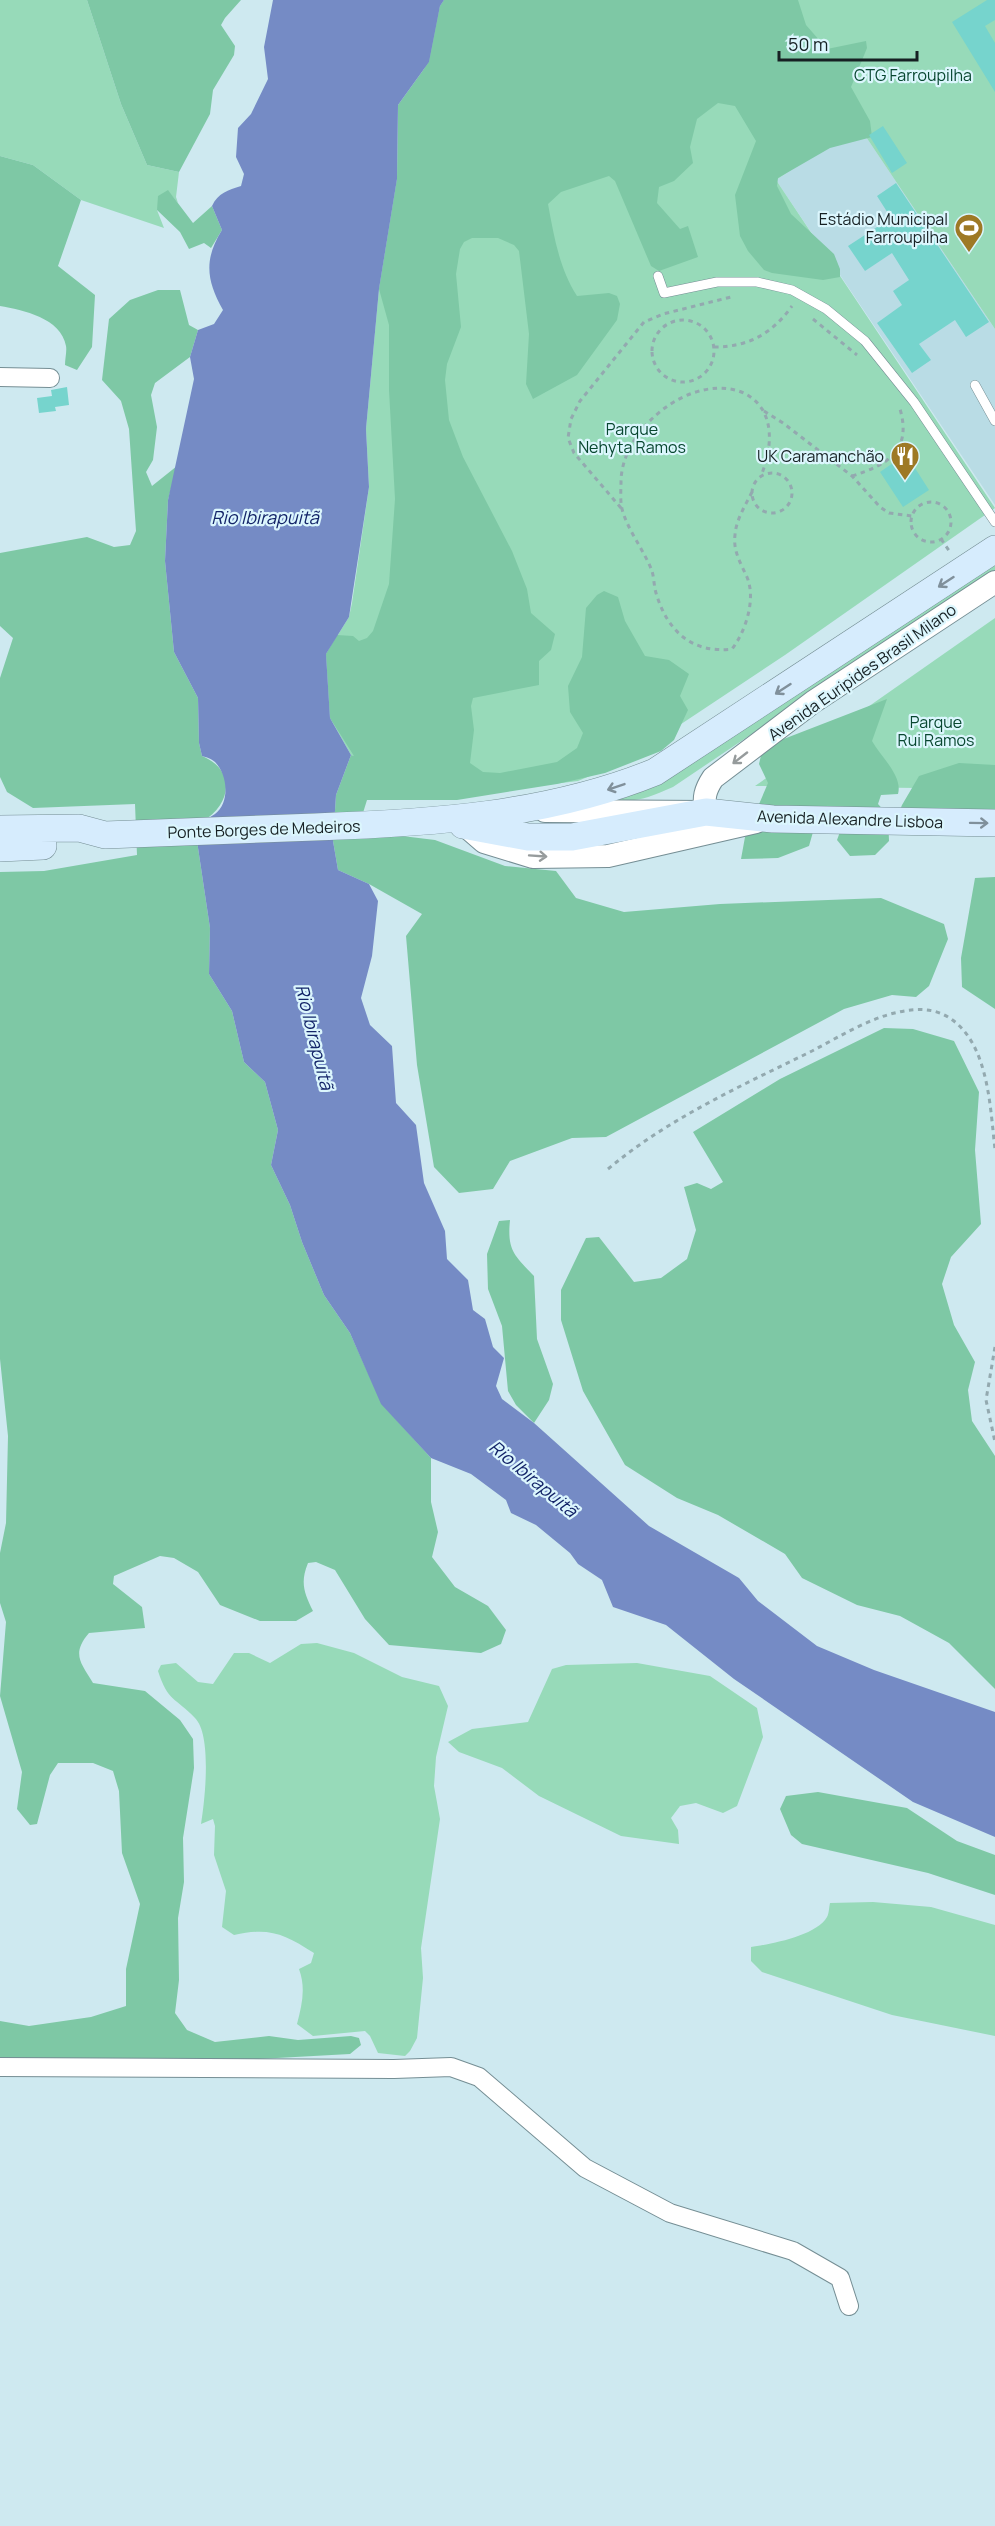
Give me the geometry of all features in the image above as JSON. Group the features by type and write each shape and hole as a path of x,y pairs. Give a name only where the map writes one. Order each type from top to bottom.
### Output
{"main road":[{"name":"Avenida Euripides Brasil Milano","path":"401,824 455,823 519,810 603,791 655,772 995,549"},
{"name":"Avenida Euripides Brasil Milano","path":"455,823 528,837 572,837 706,812"},
{"name":"Avenida Alexandre Lisboa","path":"706,812 773,819 995,823"},
{"name":"Ponte Borges de Medeiros","path":"116,834 401,824"},
{"path":"0,829 79,828 116,834"},
{"path":"0,848 82,844 116,834"}],"street":[{"path":"0,377 50,378"},
{"name":"Avenida Euripides Brasil Milano","path":"706,812 703,801 706,789 714,778 813,702 995,582"},
{"path":"519,810 706,812"},
{"path":"455,823 484,842 533,857 608,856 773,819"},
{"path":"0,2067 394,2069 451,2067 479,2077 585,2168 670,2213 793,2251 840,2278 849,2306"}],"lane":[{"path":"658,276 664,293 717,282 757,282 792,290 826,309 866,341 914,402 995,522"},
{"path":"975,385 995,421"}],"path":[{"path":"622,509 621,480 631,446 656,414 670,403 695,390 721,387 735,389 751,399 762,411 768,424 770,450 761,476 756,481 737,524 734,537 736,553 750,588 750,602 740,638 732,649 720,650 703,647 685,639 672,629 662,612 652,572 622,509 574,453 568,438 571,419 580,401 644,322 672,312 734,297"},
{"path":"784,303 799,310"},
{"path":"714,347 730,347 762,336 775,327 792,306"},
{"path":"672,312 674,322"},
{"path":"807,314 860,357"},
{"path":"674,322 694,322 710,336 714,347 711,365 705,374 691,381 676,381 667,378 654,362 652,352 653,342 665,326 674,322"},
{"path":"691,381 695,390"},
{"path":"852,476 876,468 899,448 905,427 895,400"},
{"path":"762,411 783,423 852,476 880,507 890,513 912,516"},
{"path":"752,492 755,504 765,512 777,512 788,505 792,492 787,480 775,473 761,476"},
{"path":"926,502 938,503 948,511 950,530 941,539 934,542 921,539 912,530 912,516 915,510 926,502"},
{"path":"941,539 951,554"},
{"path":"608,1169 700,1106 858,1028 897,1012 927,1009 951,1019 971,1041 985,1074 995,1149"},
{"path":"995,1347 986,1400 995,1442"}],"shaded area":[{"path":"858,125 995,329 995,505 776,180"}],"green space":[{"path":"0,0 87,0 121,104 147,165 179,172 176,197 178,203 168,191 157,210 164,228 81,200 33,165 0,156"},
{"path":"87,0 241,0 221,25 235,46 234,55 213,90 210,114 179,172 147,165 121,104"},
{"name":"Parque Nehyta Ramos","path":"444,0 995,0 995,329 858,125 776,180 995,508 785,655 642,750 611,767 578,781 445,797 351,755 330,718 326,654 349,617 352,603 369,487 366,429 379,289 397,179 440,6"},
{"path":"444,0 798,0 806,25 827,49 866,41 867,48 851,87 870,121 872,137 830,148 778,178 777,186 791,214 834,254 840,269 840,277 823,280 772,273 764,270 748,251 740,236 735,195 756,141 735,106 718,103 697,119 690,147 693,163 674,181 659,187 657,203 680,229 688,226 698,257 659,271 651,266 615,181 609,176 561,192 548,204 558,252 571,285 577,296 609,293 617,296 620,304 617,320 577,375 533,399 526,384 529,334 519,251 514,245 498,238 472,238 464,242 460,249 456,274 461,327 447,364 445,380 449,420 463,457 512,551 527,589 531,613 555,634 551,650 539,661 539,685 473,698 471,706 474,730 470,763 483,772 500,773 557,762 577,748 583,733 570,712 568,686 582,657 586,608 597,595 604,591 618,597 625,621 645,656 669,660 689,674 680,696 688,710 674,740 661,751 605,773 557,784 457,800 367,800 362,816 394,835 435,840 505,866 556,871 576,898 624,912 720,904 881,898 944,924 948,939 929,986 916,997 892,995 844,1009 606,1137 572,1138 510,1161 493,1189 459,1193 434,1167 417,1065 406,936 422,914 369,884 338,870 333,841 336,795 351,755 354,756 330,718 326,654 337,635 353,636 359,641 367,638 373,631 389,584 395,499 389,390 389,325 379,289 397,179 398,105 429,62 440,6"},
{"path":"0,156 33,165 81,200 58,266 95,295 92,347 77,370 65,365 66,346 57,328 30,313 0,306"},
{"path":"168,190 193,223 212,206 222,230 211,248 204,243 189,249 180,232 157,210 158,196"},
{"path":"158,290 180,290 189,325 198,330 190,357 155,383 151,395 157,427 153,460 146,472 152,486 177,466 168,500 165,561 174,652 198,698 199,743 202,756 213,762 225,778 224,797 212,815 202,822 197,841 210,928 209,974 232,1011 244,1062 265,1082 278,1130 271,1165 290,1205 302,1242 324,1295 350,1333 382,1404 431,1458 431,1502 438,1532 432,1557 455,1587 488,1606 506,1630 501,1644 481,1653 389,1645 365,1619 335,1570 316,1562 308,1563 304,1582 305,1593 313,1611 296,1621 260,1621 220,1605 198,1572 174,1558 160,1556 114,1576 113,1584 142,1607 145,1628 89,1633 80,1647 82,1664 93,1683 145,1691 180,1720 193,1739 194,1768 183,1838 184,1882 178,1918 179,1980 175,2013 187,2030 215,2042 269,2036 298,2040 351,2036 359,2038 361,2045 350,2054 205,2062 0,2058 0,2021 29,2026 91,2017 126,2006 126,1969 140,1904 122,1853 119,1791 113,1771 93,1763 58,1763 50,1775 37,1824 30,1825 17,1809 22,1772 0,1696 6,1622 0,1603 0,1553 6,1523 8,1436 0,1359 0,872 44,871 137,855 135,804 33,808 7,792 0,777 0,678 13,638 0,626 0,553 87,537 114,547 130,545 136,531 129,429 121,401 102,380 109,319 130,300"},
{"path":"995,558 995,570 673,787 640,799 624,801 605,798"},
{"name":"Parque Rui Ramos","path":"995,618 995,789 755,786"},
{"path":"887,699 872,741 890,767 899,787 898,794 881,795 878,804 888,815 889,841 875,855 850,856 837,840 844,821 815,825 809,846 778,858 741,859 745,837 768,783 759,764 763,747"},
{"path":"959,763 995,765 995,823 896,820 919,776"},
{"path":"995,877 995,1009 962,987 961,958 975,878"},
{"path":"884,1028 913,1029 954,1041 979,1092 975,1150 981,1224 951,1257 942,1284 954,1325 975,1362 968,1390 972,1421 995,1456 995,1689 949,1643 900,1616 857,1605 802,1578 785,1554 718,1515 677,1498 625,1465 583,1391 561,1320 561,1290 586,1238 599,1237 634,1282 661,1278 687,1259 696,1230 684,1187 697,1183 711,1189 723,1182 693,1132 780,1079"},
{"path":"510,1220 509,1230 513,1251 534,1276 537,1339 553,1384 549,1400 534,1423 516,1405 508,1391 502,1326 488,1289 487,1254 499,1221"},
{"path":"317,1643 354,1653 402,1677 439,1686 448,1706 436,1757 434,1786 440,1819 421,1948 423,1978 417,2038 405,2056 378,2053 365,2031 313,2036 297,2024 303,1990 299,1969 311,1963 314,1953 276,1934 257,1932 234,1935 222,1927 226,1891 214,1855 215,1826 213,1819 201,1824 206,1768 204,1738 195,1718 169,1694 158,1671 161,1665 176,1663 198,1682 213,1684 234,1653 249,1653 270,1663 301,1644"},
{"path":"637,1663 710,1676 757,1708 763,1737 737,1806 723,1813 696,1803 680,1806 671,1818 678,1830 679,1844 621,1836 539,1796 502,1768 459,1752 448,1742 472,1729 528,1722 552,1669 566,1665"},
{"path":"818,1792 907,1808 957,1841 995,1855 995,1895 928,1873 802,1844 791,1835 780,1809 786,1796"},
{"path":"873,1902 931,1907 995,1925 995,2036 892,2015 762,1972 751,1961 751,1947 792,1938 821,1924 828,1916 830,1903"}],"water":[{"name":"Rio Ibirapuitã","path":"273,0 444,0 440,6 429,62 398,105 397,179 379,289 366,429 369,487 349,617 326,654 330,718 351,755 336,795 333,841 338,870 369,884 378,901 372,956 361,998 370,1025 392,1046 396,1103 416,1125 424,1183 445,1231 447,1259 468,1280 473,1310 485,1319 493,1347 504,1358 496,1386 502,1399 534,1423 649,1526 739,1578 758,1601 817,1646 874,1670 995,1712 995,1837 913,1802 734,1679 666,1625 613,1607 602,1580 578,1564 570,1553 536,1525 511,1513 506,1500 471,1474 431,1458 381,1404 350,1333 324,1295 302,1242 290,1205 271,1165 278,1130 265,1082 244,1062 232,1011 209,974 210,928 197,841 202,821 220,809 226,789 223,774 215,762 202,756 199,743 198,698 174,652 165,561 168,500 194,379 190,357 198,330 214,324 223,310 213,289 209,270 212,251 222,230 212,206 220,195 241,186 244,174 236,157 238,128 251,114 268,79 264,47"}],"building":[{"path":"987,0 995,0 995,20 985,26 995,43 995,92 952,22"},
{"path":"883,126 907,163 892,173 869,135"},
{"path":"896,183 989,322 966,337 955,320 919,344 931,360 912,373 877,323 902,305 893,291 909,280 892,253 865,271 848,246 891,218 877,196"},
{"path":"67,387 69,405 55,407 56,411 39,413 37,398 52,396 51,390"},
{"name":"UK Caramanchão","path":"906,454 929,490 903,507 880,472"}],"place":[{"name":"Estádio Municipal Farroupilha","path":"969,254"},
{"name":"UK Caramanchão","path":"905,482"}],"park label":[{"name":"CTG Farroupilha","path":"913,75"}]}
